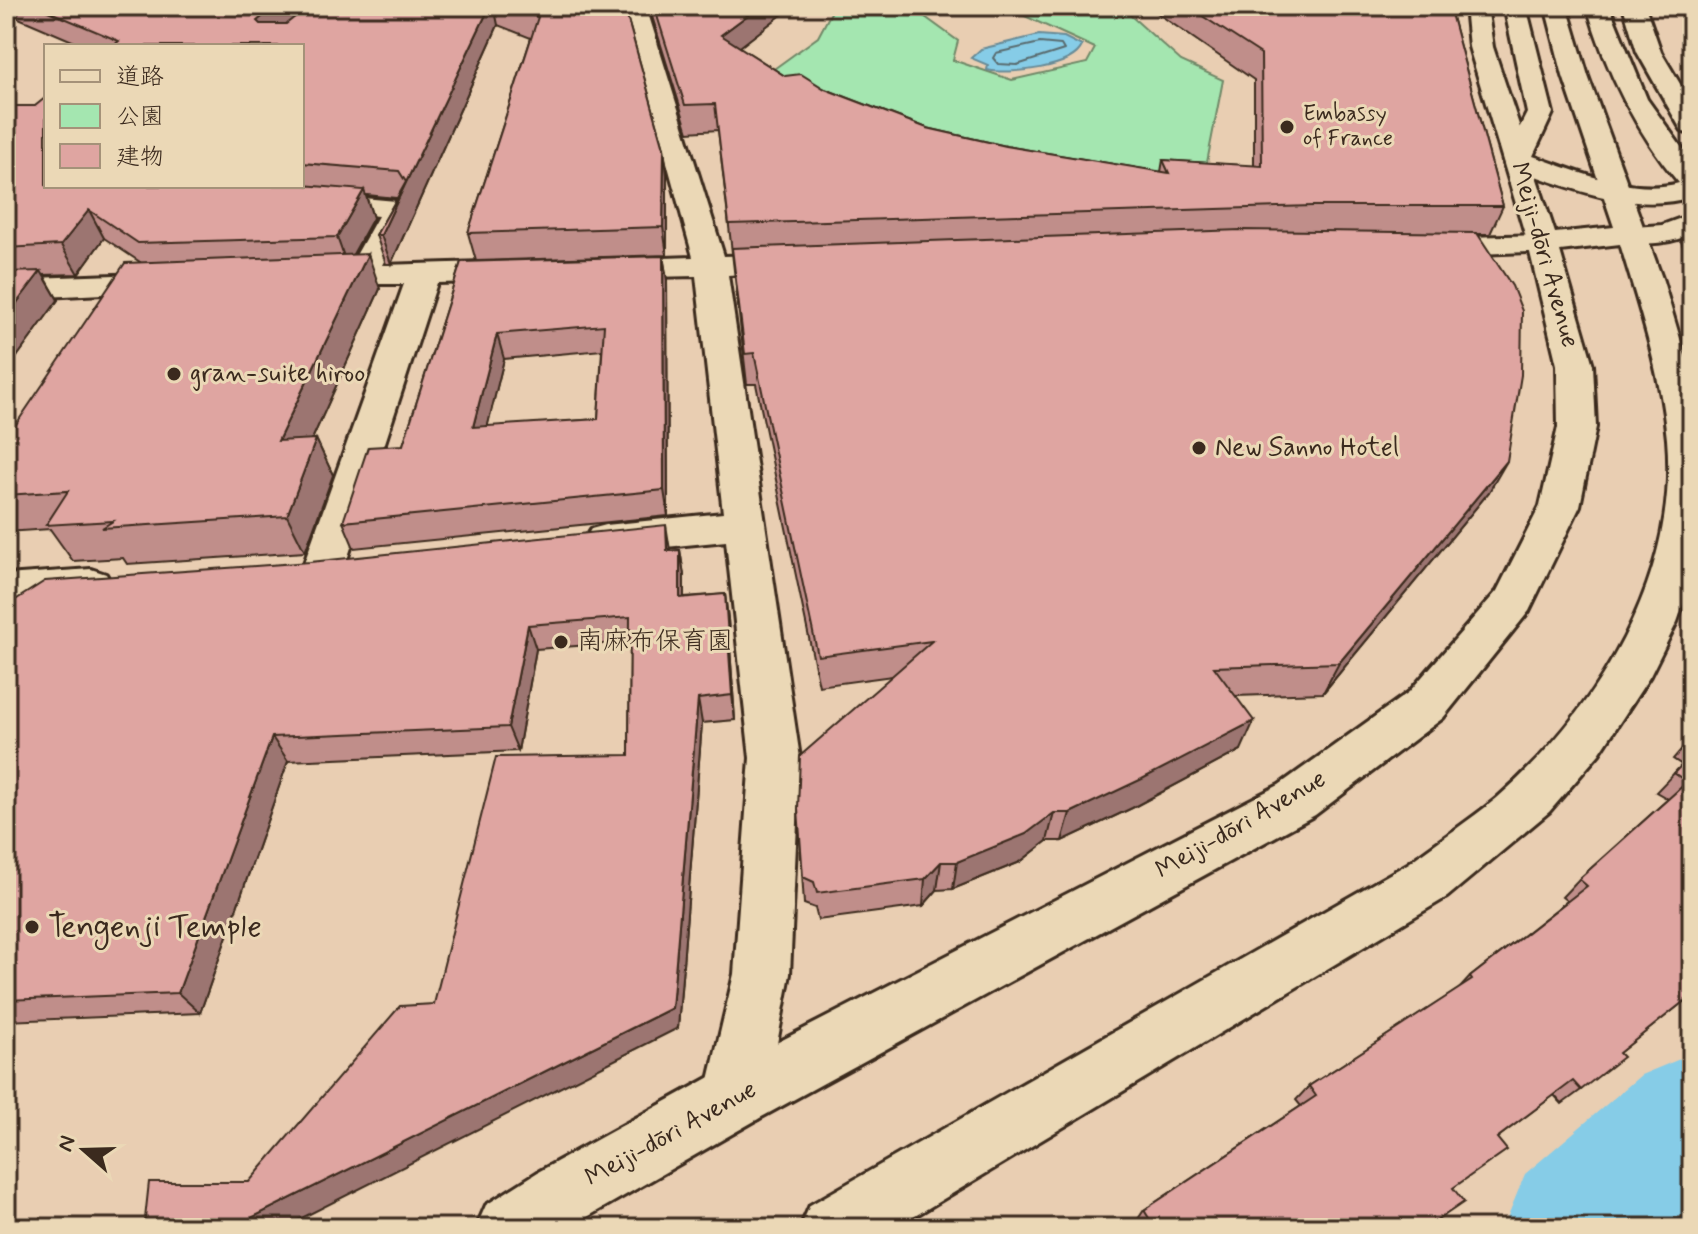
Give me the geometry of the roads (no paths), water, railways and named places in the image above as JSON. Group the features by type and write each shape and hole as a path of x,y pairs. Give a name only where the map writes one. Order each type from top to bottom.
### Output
{"main road":[{"name":"Meiji-dōri Avenue","path":"509,1228 561,1195 736,1097 1297,800 1426,705 1514,600 1560,506 1577,427 1575,365 1543,244 1481,47 1476,6"},
{"path":"1515,6 1519,35 1540,113 1517,160 1667,234 1692,223"},
{"path":"833,1228 1428,880 1512,816 1612,705 1644,654 1670,590 1687,488 1686,442 1674,377 1624,212 1563,43 1556,6"},
{"path":"1598,6 1610,47 1632,98 1651,130 1692,180"},
{"path":"1634,6 1649,52 1692,126"},
{"path":"609,11 639,10 711,266 775,758 762,974 736,1097"},
{"path":"1674,46 1692,99"},
{"path":"1399,247 1495,248 1543,244 1692,188"},
{"path":"272,199 397,208 361,275"},
{"path":"583,269 815,262"},
{"path":"284,278 551,270"},
{"path":"369,564 307,570 424,273"},
{"path":"6,289 207,281"},
{"path":"569,543 747,525"},
{"path":"6,591 133,582"}],"water":[{"path":"1039,35 1064,37 1082,46 1076,54 1054,65 1024,70 987,70 988,65 971,58 981,49"}],"waterway":[{"path":"1579,1228 1692,1126"}],"place":[{"name":"Embassy of France","path":"1287,127"},
{"name":"gran-suite hiroo","path":"174,374"},
{"name":"New Sanno Hotel","path":"1199,448"},
{"name":"南麻布保育園","path":"561,642"},
{"name":"Tengenji Temple","path":"32,927"}]}
